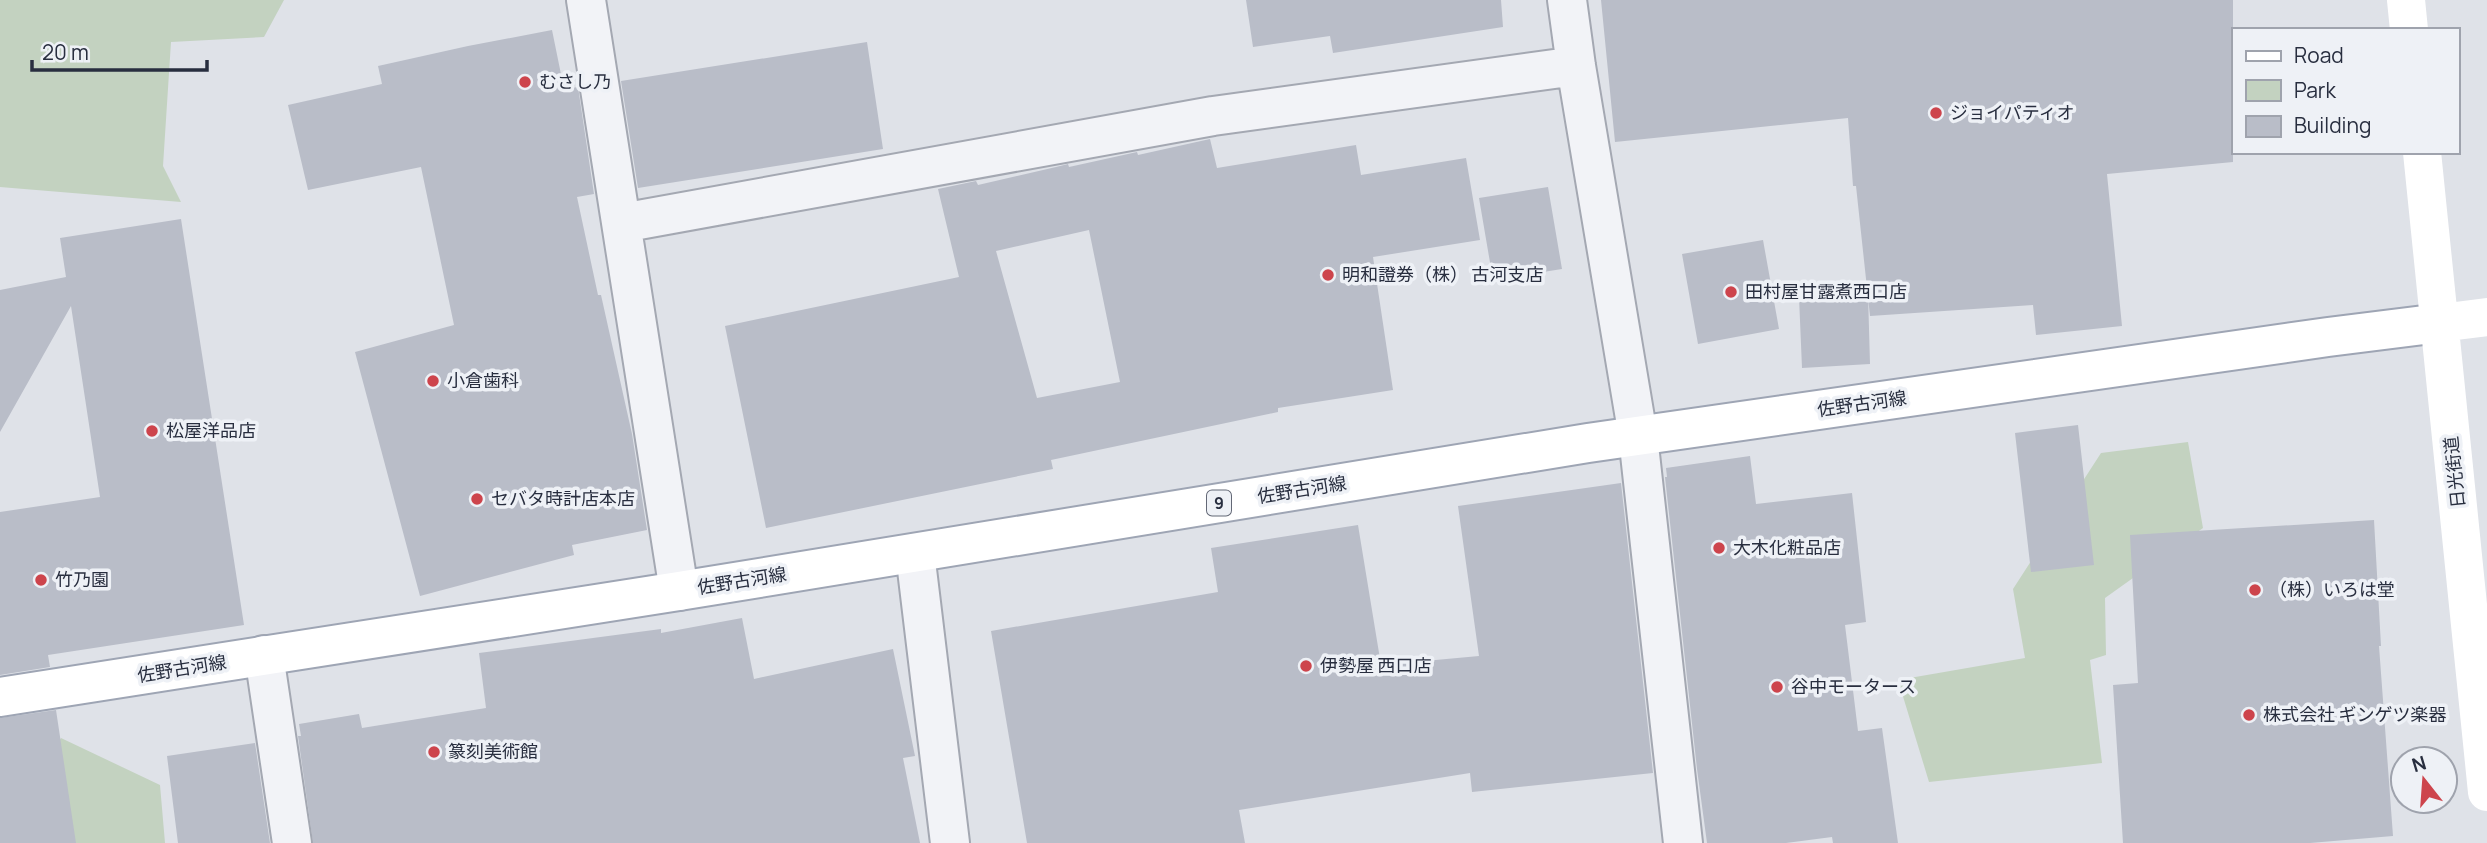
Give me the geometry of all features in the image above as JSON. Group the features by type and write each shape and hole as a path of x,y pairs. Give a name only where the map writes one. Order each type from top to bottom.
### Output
{"main road":[{"path":"2406,0 2409,28"},
{"name":"日光街道","path":"2422,154 2487,792"},
{"name":"佐野古河線","path":"0,697 679,592 1638,436 2328,337 2487,317"}],"street":[{"path":"586,0 679,592"},
{"path":"1567,0 1638,436 1683,843"},
{"path":"622,223 1213,116 1576,66"},
{"path":"915,553 950,843"},
{"path":"264,655 292,843"}],"green space":[{"path":"0,0 284,0 264,37 171,42 163,166 181,202 0,187"},
{"path":"2188,442 2203,528 2105,598 2106,655 2090,660 2102,763 1929,782 1898,680 2025,658 2013,589 2101,453"},
{"path":"61,738 160,785 165,843 33,843 29,794"}],"building":[{"path":"1246,0 1501,0 1503,27 1333,53 1330,36 1253,47"},
{"path":"1601,0 2233,0 2233,162 2107,174 2122,326 2036,335 2033,305 1870,316 1856,186 1853,186 1848,118 1615,142"},
{"path":"552,30 564,89 578,87 594,194 577,197 632,434 647,530 572,545 574,555 420,596 355,352 454,325 421,167 308,190 288,105 382,84 378,66"},
{"path":"867,42 883,149 638,188 621,81"},
{"path":"1210,139 1217,168 1356,145 1361,175 1466,158 1480,240 1373,257 1393,390 1278,408 1278,412 1051,460 1053,469 766,528 725,326 959,277 938,189 976,181 978,185 1068,164 1069,167 1137,152 1138,155","holes":["1089,230 1120,382 1037,398 996,251"]},
{"path":"1548,187 1562,269 1493,280 1479,198"},
{"name":"松屋洋品店","path":"181,219 244,625 48,655 50,667 0,675 0,512 100,497 71,306 0,432 0,290 66,277 60,238"},
{"name":"田村屋甘露煮西口店","path":"1763,240 1779,329 1698,344 1682,254"},
{"path":"1868,294 1870,364 1802,368 1799,297"},
{"path":"2078,425 2094,565 2031,572 2015,433"},
{"path":"1750,456 1756,504 1852,493 1866,622 1845,625 1858,731 1882,728 1898,843 1833,843 1832,837 1786,843 1707,843 1666,468"},
{"path":"1621,483 1653,773 1472,792 1470,773 1239,810 1245,843 1027,843 991,631 1218,592 1211,548 1358,525 1381,665 1479,656 1458,506"},
{"path":"2374,520 2389,815 2391,815 2393,836 2310,843 2123,843 2113,685 2138,683 2130,535"},
{"path":"742,618 754,679 893,649 915,756 903,758 920,843 313,843 298,736 301,736 299,724 359,714 362,728 486,708 479,653 661,629 661,633"},
{"path":"56,710 76,843 0,843 0,718"},
{"path":"255,743 270,843 178,843 167,756"}],"place":[{"name":"むさし乃","path":"525,82"},
{"name":"ジョイパティオ","path":"1936,113"},
{"name":"明和證券（株） 古河支店","path":"1328,275"},
{"name":"田村屋甘露煮西口店","path":"1731,292"},
{"name":"小倉歯科","path":"433,381"},
{"name":"松屋洋品店","path":"152,431"},
{"name":"セバタ時計店本店","path":"477,499"},
{"name":"大木化粧品店","path":"1719,548"},
{"name":"竹乃園","path":"41,580"},
{"name":"（株）いろは堂","path":"2255,590"},
{"name":"伊勢屋 西口店","path":"1306,666"},
{"name":"谷中モータース","path":"1777,687"},
{"name":"株式会社 ギンゲツ楽器","path":"2249,715"},
{"name":"篆刻美術館","path":"434,752"}]}
